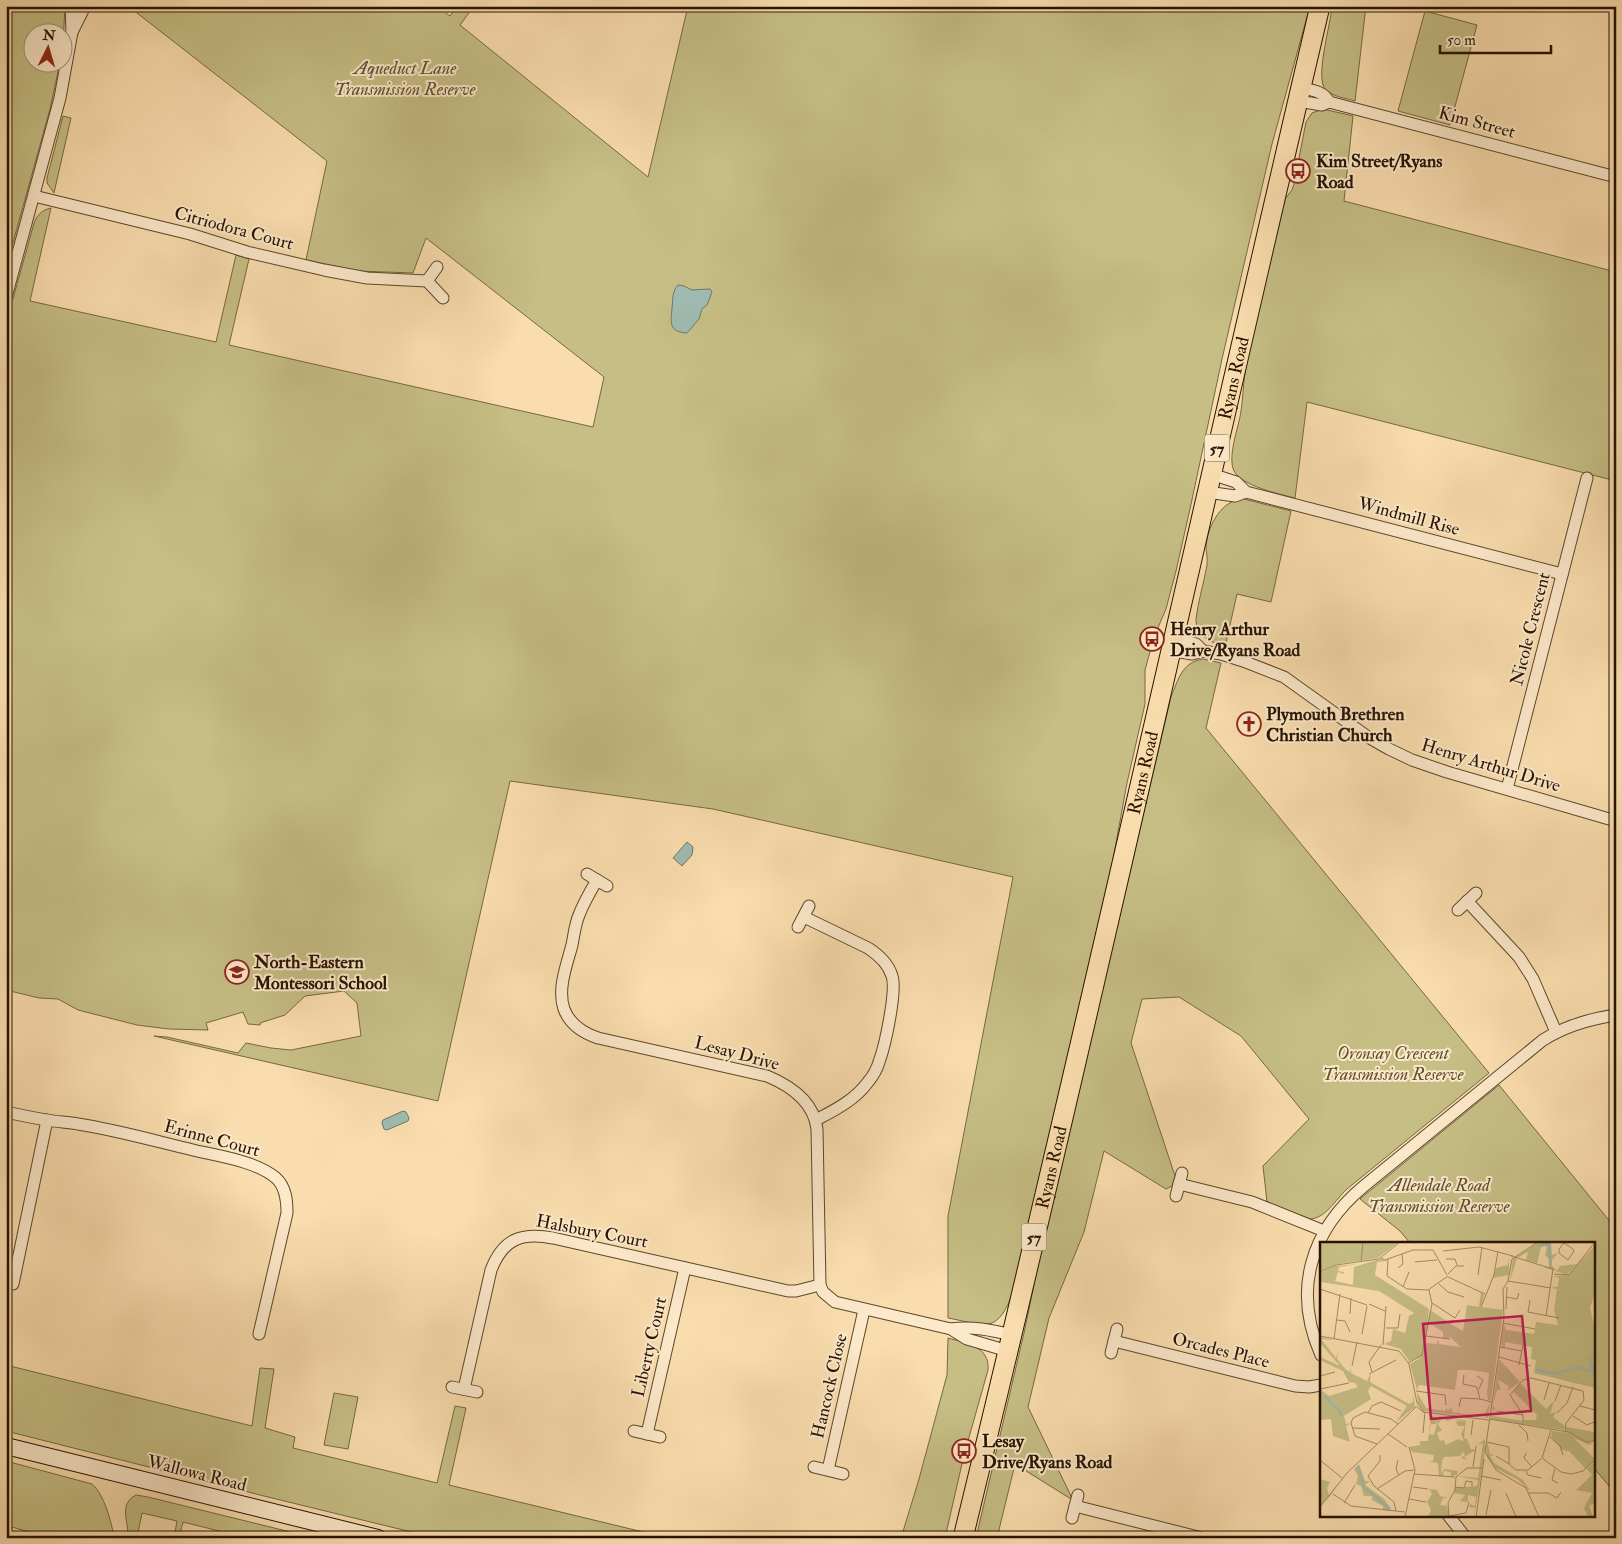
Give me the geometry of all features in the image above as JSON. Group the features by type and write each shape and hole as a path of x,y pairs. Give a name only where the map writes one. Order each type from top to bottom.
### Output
{"main road":[{"name":"Ryans Road","path":"963,1538 1106,937 1320,6"},
{"name":"Wallowa Road","path":"6,1446 378,1538"}],"street":[{"path":"71,6 72,22"},
{"path":"72,32 84,6"},
{"path":"6,297 60,98 65,72"},
{"name":"Kim Street","path":"1299,94 1316,91 1325,96 1329,102 1616,177"},
{"name":"Citriodora Court","path":"34,196 190,234 247,252 331,272 367,278 427,282"},
{"path":"437,267 427,282 443,298"},
{"name":"Windmill Rise","path":"1211,474 1236,482 1246,492 1562,574"},
{"name":"Nicole Crescent","path":"1507,789 1587,478"},
{"name":"Windmill Rise","path":"1207,492 1234,496 1246,492"},
{"name":"Henry Arthur Drive","path":"1172,644 1196,644 1203,651 1243,661 1284,677 1368,737 1412,760 1616,821"},
{"name":"Lesay Drive","path":"587,874 602,883 585,900 578,917 563,984 562,1000 568,1017 581,1031 598,1038 767,1076 780,1082 801,1097 816,1120 818,1139 820,1285"},
{"path":"1458,910 1476,893"},
{"path":"1467,902 1511,948 1526,968 1556,1032"},
{"path":"804,917 877,954 889,968 894,986 894,995 883,1048 875,1072 864,1088 853,1098 816,1120"},
{"path":"1320,1352 1311,1328 1307,1296 1310,1265 1324,1231 1342,1206 1351,1196 1530,1050 1556,1032 1578,1023 1616,1015"},
{"name":"Erinne Court","path":"6,1112 93,1127 217,1156 251,1166 276,1178 285,1193 287,1213 259,1334"},
{"path":"13,1284 47,1120"},
{"path":"1176,1196 1182,1173"},
{"path":"1179,1184 1252,1202 1324,1231"},
{"name":"Halsbury Court","path":"464,1390 492,1270 502,1250 518,1238 539,1236 788,1291 820,1285"},
{"name":"Liberty Court","path":"646,1434 685,1268"},
{"path":"820,1285 823,1292 835,1302 951,1329 970,1328 1010,1343"},
{"name":"Hancock Close","path":"828,1470 864,1310"},
{"path":"951,1329 967,1339 1010,1343"},
{"path":"1111,1353 1117,1329"},
{"name":"Orcades Place","path":"1114,1341 1295,1386 1320,1385"},
{"path":"452,1387 477,1392"},
{"path":"634,1431 660,1437"},
{"path":"814,1467 843,1474"},
{"path":"1072,1518 1078,1494"},
{"path":"1075,1506 1202,1538"},
{"path":"1449,1516 1466,1538"}],"green space":[{"path":"6,6 65,6 64,22 22,22 22,72 58,72 50,109 6,268"},
{"name":"Aqueduct Lane Transmission Reserve","path":"128,6 437,6 450,16 457,6 474,6 460,25 648,177 688,6 1310,6 1272,144 1222,359 1176,571 1166,609 1154,637 1145,670 1145,704 1127,783 1112,865 1016,1282 1008,1305 996,1321 983,1324 948,1318 948,1216 1013,877 713,809 510,781 438,1101 154,1036 167,1037 238,1053 246,1043 291,1050 361,1036 357,1003 344,991 305,996 285,1015 260,1023 260,1025 248,1024 243,1012 206,1023 208,1030 169,1029 137,1025 78,1010 58,999 39,998 6,990 6,324 34,223 40,213 51,208 30,301 216,342 236,255 249,259 229,345 593,427 604,377 426,238 413,273 358,271 306,260 327,161"},
{"path":"1332,6 1366,6 1355,101 1332,94 1326,90 1323,84 1322,63"},
{"path":"1425,11 1477,25 1450,125 1398,111"},
{"path":"1323,109 1353,116 1344,201 1616,272 1616,481 1307,402 1295,498 1253,485 1238,476 1234,471 1232,458 1241,411 1245,373 1269,264 1285,199 1294,184 1306,122 1312,113"},
{"path":"63,116 71,118 54,193 47,183 47,178"},
{"path":"1244,499 1291,511 1271,602 1237,594 1225,647 1205,638 1198,630 1196,619 1207,565 1207,538 1213,522 1229,503"},
{"name":"Oronsay Crescent Transmission Reserve","path":"1203,659 1221,663 1206,728 1489,1073 1347,1189 1326,1212 1310,1219 1267,1202 1263,1166 1309,1119 1241,1036 1179,997 1142,999 1131,1043 1175,1176 1172,1186 1166,1189 1104,1151 1084,1232 1049,1318 1028,1407 1071,1499 1015,1464 997,1538 976,1538 1024,1333 1049,1213 1171,697 1185,668"},
{"name":"Allendale Road Transmission Reserve","path":"1499,1085 1616,1229 1616,1494 1594,1468 1594,1242 1409,1242 1400,1231 1360,1199"},
{"path":"948,1338 969,1344 981,1351 988,1362 988,1370 964,1455 945,1538 901,1538 947,1375"},
{"path":"6,1365 252,1426 260,1368 274,1369 265,1428 295,1437 293,1448 437,1483 455,1406 466,1408 449,1485 668,1538 436,1538 6,1431"},
{"path":"334,1393 358,1397 348,1449 324,1445"},
{"path":"6,1461 92,1484 104,1502 114,1538 50,1538 12,1527 9,1538 6,1538"},
{"path":"136,1495 315,1538 251,1538 224,1532 223,1538 218,1538 219,1531 183,1522 179,1538 174,1538 177,1521 142,1513 137,1538 128,1538 126,1508 127,1503"}],"water":[{"path":"678,285 692,290 710,289 712,292 707,305 702,309 699,319 687,333 676,331 671,322 673,296"},
{"path":"687,842 693,847 692,855 682,866 673,858"},
{"path":"403,1111 406,1112 409,1118 408,1121 387,1130 384,1129 383,1120"}],"place":[{"name":"Kim Street/Ryans Road","path":"1298,171"},
{"name":"Henry Arthur Drive/Ryans Road","path":"1152,639"},
{"name":"Plymouth Brethren Christian Church","path":"1249,724"},
{"name":"North-Eastern Montessori School","path":"237,972"},
{"name":"Lesay Drive/Ryans Road","path":"964,1451"}]}
